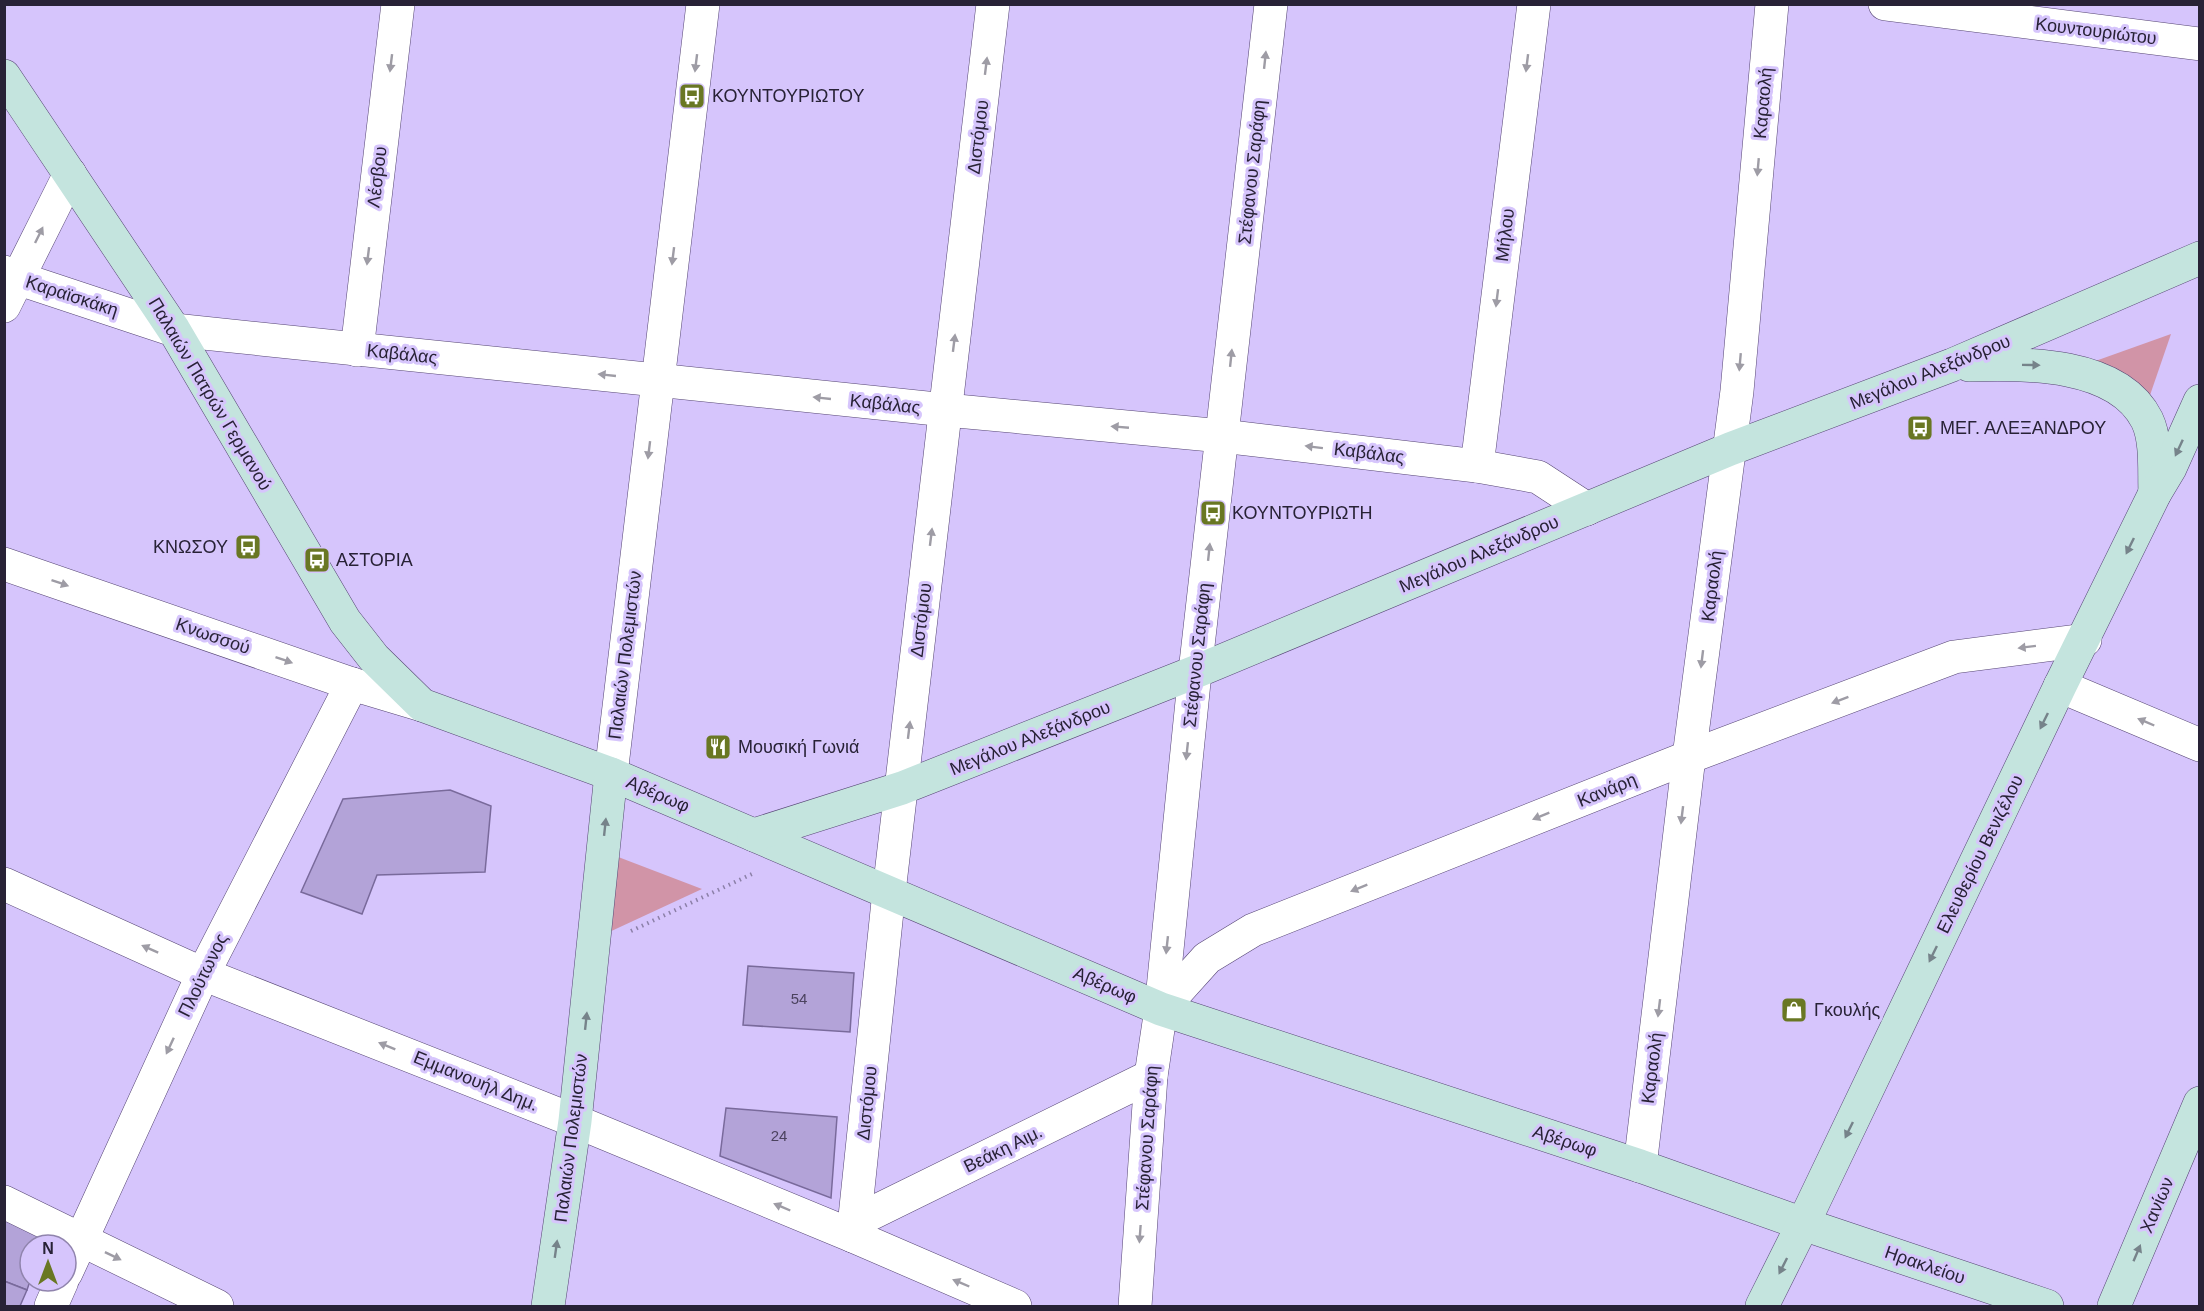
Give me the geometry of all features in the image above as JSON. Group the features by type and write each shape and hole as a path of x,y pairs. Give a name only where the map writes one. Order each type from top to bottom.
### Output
{"street":[{"name":"Λέσβου","path":"357,350 398,4"},
{"name":"Παλαιών Πολεμιστών","path":"548,1306 576,1121 611,774 703,4"},
{"name":"Διστόμου","path":"854,1229 889,892 993,4"},
{"name":"Στέφανου Σαράφη","path":"1135,1306 1151,1076 1161,1009 1195,672 1271,4"},
{"name":"Μήλου","path":"1476,466 1534,4"},
{"name":"Καραολή","path":"1640,1166 1689,757 1737,391 1772,4"},
{"name":"Κουντουριώτου","path":"1885,4 2199,44"},
{"name":"Παλαιών Πατρών Γερμανού","path":"4,76 174,330 345,621 374,658 422,705"},
{"path":"9,285 70,174"},
{"name":"Μεγάλου Αλεξάνδρου","path":"754,835 902,788 1195,672 1730,449 1952,365 2199,258"},
{"name":"Καραϊσκάκη","path":"9,285 174,330"},
{"name":"Καβάλας","path":"174,330 658,381 1222,436 1476,466 1538,477 1587,509"},
{"path":"1952,365 2045,365 2111,384 2132,399 2147,421 2152,440 2155,493"},
{"name":"Ελευθερίου Βενιζέλου","path":"1762,1306 2060,687 2155,493 2170,468 2199,401"},
{"name":"Κνωσσού","path":"4,564 352,684 422,705"},
{"name":"Κανάρη","path":"1161,1009 1208,958 1253,930 1689,757 1954,657 2085,640"},
{"name":"Πλούτωνος","path":"78,1247 203,974 352,684"},
{"path":"2060,687 2199,745"},
{"name":"Αβέρωφ","path":"422,705 611,774 1161,1009 1640,1166 1803,1224"},
{"name":"Εμμανουήλ Δημ.","path":"4,884 203,974 854,1229 1015,1306"},
{"name":"Βεάκη Αιμ.","path":"854,1229 1151,1076"},
{"name":"Χανίων","path":"2114,1306 2199,1103"},
{"path":"4,1202 217,1306"},
{"name":"Ηρακλείου","path":"1803,1224 2047,1306"}],"path":[{"path":"593,948 796,854"}],"shaded area":[{"path":"2171,334 2149,398 2087,364"},
{"path":"613,855 702,889 605,934"}],"building":[{"path":"450,790 491,806 485,872 377,875 362,914 301,892 343,799"},
{"path":"748,966 854,973 850,1032 743,1025"},
{"path":"726,1108 837,1117 831,1198 720,1156"},
{"path":"4,1220 36,1233 18,1233 18,1286 4,1281"},
{"path":"4,1281 18,1286 18,1293 26,1293 20,1306 4,1306"}],"place":[{"name":"ΚΟΥΝΤΟΥΡΙΩΤΟΥ","path":"692,96"},
{"name":"ΜΕΓ. ΑΛΕΞΑΝΔΡΟΥ","path":"1920,428"},
{"name":"ΚΟΥΝΤΟΥΡΙΩΤΗ","path":"1213,513"},
{"name":"ΚΝΩΣΟΥ","path":"248,547"},
{"name":"ΑΣΤΟΡΙΑ","path":"317,560"},
{"name":"Μουσική Γωνιά","path":"718,747"},
{"name":"Γκουλής","path":"1794,1010"}]}
